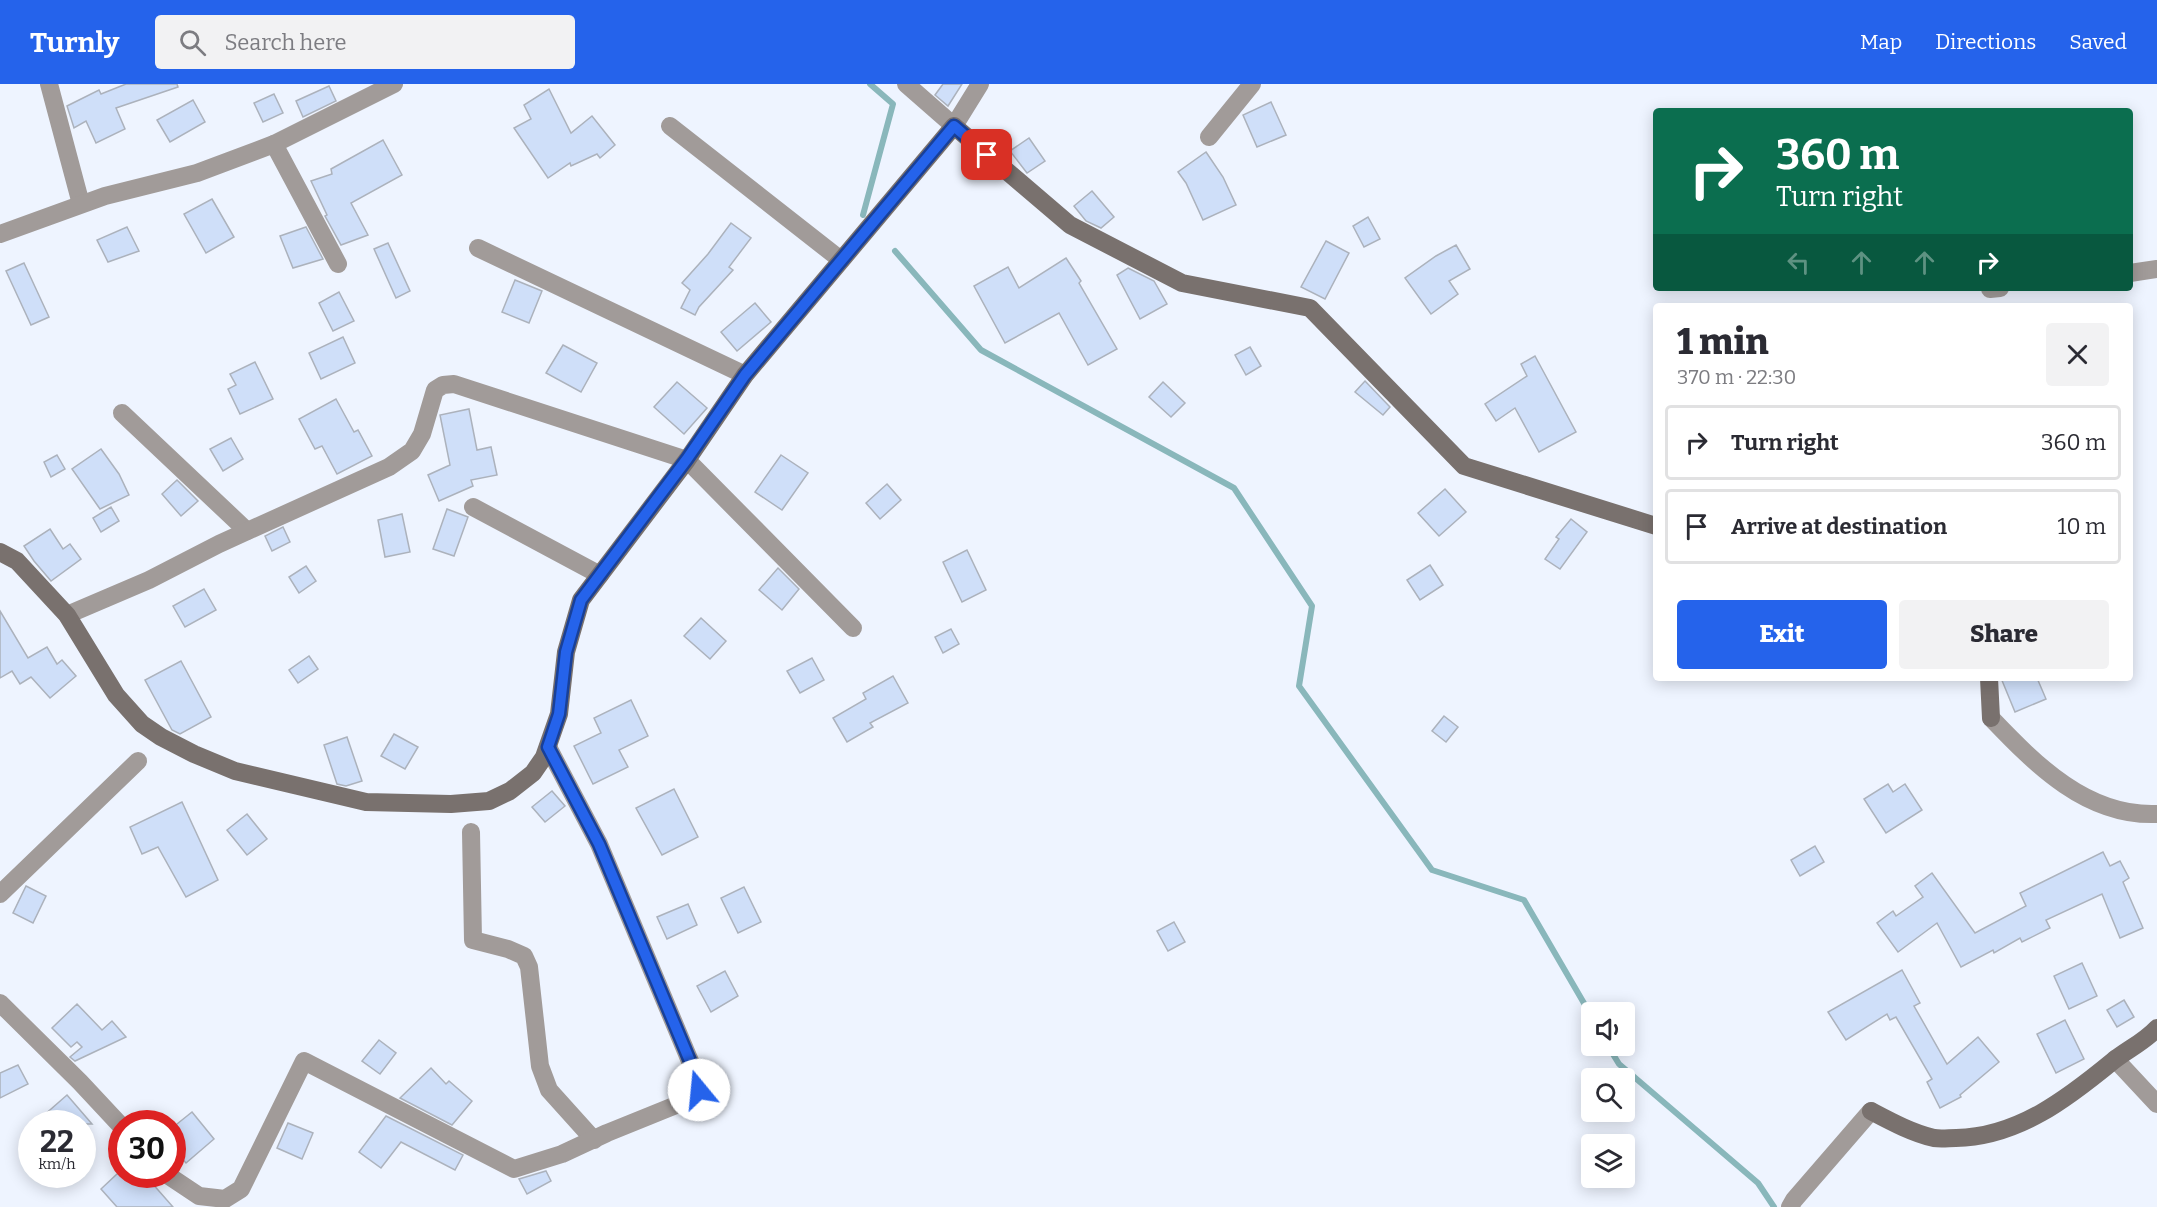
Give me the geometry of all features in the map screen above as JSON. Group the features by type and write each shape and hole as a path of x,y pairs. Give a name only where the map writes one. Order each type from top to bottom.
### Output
{"street":[{"path":"49,84 81,204"},
{"path":"0,234 105,196 197,173 274,144 394,84"},
{"path":"906,84 1070,225 1182,283 1310,308 1464,466 1653,525"},
{"path":"0,552 17,561 67,615 116,695 142,724 194,754 235,771 366,802 451,804 489,801 510,791 533,773 548,747 559,714 566,652 581,600 687,459 745,375 954,126 980,84"},
{"path":"1209,137 1252,84"},
{"path":"670,126 841,260"},
{"path":"274,144 338,264"},
{"path":"478,248 745,375"},
{"path":"2133,273 2157,269"},
{"path":"67,615 149,580 247,531 389,467 412,451 422,434 435,390 443,385 454,384 687,459 853,628"},
{"path":"122,413 247,531"},
{"path":"473,507 600,575"},
{"path":"1989,681 1991,718 2032,761 2068,787 2110,809 2136,815 2157,814"},
{"path":"186,1187 200,1196 225,1200 241,1189 304,1061 514,1169 562,1154 606,1133 696,1097 699,1090 695,1073 599,844 548,747"},
{"path":"0,894 138,760"},
{"path":"471,832 473,940 508,949 524,956 529,967 540,1066 549,1090 594,1140"},
{"path":"0,1004 108,1112"},
{"path":"1790,1207 1871,1111 1897,1125 1935,1138 1974,1138 2013,1126 2050,1109 2086,1084 2115,1059 2146,1039 2157,1028"},
{"path":"2115,1059 2157,1104"}],"building":[{"path":"126,84 177,84 178,87 116,108 125,129 96,143 86,121 74,128 67,106 99,90 101,94"},
{"path":"943,84 962,84 948,106 935,95"},
{"path":"329,86 336,101 303,117 296,101"},
{"path":"549,89 571,133 592,116 615,145 600,158 597,154 571,166 570,163 548,178 514,128 531,119 524,105"},
{"path":"274,94 283,113 263,122 254,103"},
{"path":"193,100 205,122 170,142 157,120"},
{"path":"1271,102 1286,135 1257,147 1243,115"},
{"path":"1029,138 1045,161 1027,173 1010,151"},
{"path":"383,140 402,175 351,203 368,235 341,245 325,216 327,215 311,181 332,174 331,169"},
{"path":"1206,152 1223,177 1236,205 1203,220 1186,183 1178,172"},
{"path":"1092,191 1114,217 1101,228 1086,221 1074,206"},
{"path":"212,199 234,237 206,253 184,214"},
{"path":"1368,217 1380,239 1364,247 1353,226"},
{"path":"731,223 751,238 729,267 733,270 699,307 695,315 681,308 690,290 682,283"},
{"path":"127,227 139,251 108,262 97,240"},
{"path":"306,227 323,259 293,268 280,236"},
{"path":"1326,241 1349,253 1325,299 1301,287"},
{"path":"388,243 410,291 396,298 374,249"},
{"path":"1456,245 1470,269 1449,281 1458,294 1431,314 1405,278"},
{"path":"1066,258 1081,281 1079,283 1117,349 1088,365 1059,313 1005,343 974,286 1008,267 1019,288"},
{"path":"24,263 49,317 31,325 6,271"},
{"path":"1128,268 1154,281 1167,304 1140,319 1117,275"},
{"path":"515,280 542,291 529,323 502,312"},
{"path":"339,292 354,321 333,331 319,303"},
{"path":"755,303 771,322 737,351 721,332"},
{"path":"343,337 355,363 321,379 309,353"},
{"path":"563,345 597,363 581,392 546,373"},
{"path":"1250,347 1261,366 1246,375 1235,355"},
{"path":"1535,356 1576,432 1539,452 1515,408 1496,421 1485,404 1527,376 1521,364"},
{"path":"255,362 273,399 240,414 228,389 236,385 230,374"},
{"path":"1365,381 1390,407 1383,415 1355,392"},
{"path":"677,382 707,408 684,434 654,407"},
{"path":"1163,382 1185,403 1171,417 1149,397"},
{"path":"336,399 354,432 358,430 372,456 337,474 322,446 315,449 299,419"},
{"path":"469,409 477,450 491,447 497,475 471,480 473,486 439,501 428,475 450,465 440,415"},
{"path":"231,438 243,459 223,471 210,449"},
{"path":"101,449 119,474 129,495 100,509 72,469"},
{"path":"57,455 65,469 51,477 44,462"},
{"path":"781,455 808,473 782,510 755,492"},
{"path":"177,480 198,501 181,516 162,494"},
{"path":"887,484 901,500 880,519 866,503"},
{"path":"1445,489 1466,512 1439,536 1418,513"},
{"path":"111,507 119,521 101,532 93,518"},
{"path":"447,509 468,517 454,556 433,549"},
{"path":"402,514 410,552 385,557 378,520"},
{"path":"1571,519 1587,532 1560,569 1545,559 1559,539 1556,537"},
{"path":"283,527 290,542 272,551 265,536"},
{"path":"50,529 63,549 70,544 81,559 51,581 24,546"},
{"path":"967,550 986,590 962,602 943,562"},
{"path":"1430,565 1443,585 1420,600 1407,580"},
{"path":"306,566 316,581 299,593 289,577"},
{"path":"778,568 799,589 782,610 759,590"},
{"path":"204,589 216,610 185,627 173,606"},
{"path":"0,611 28,658 47,647 57,664 62,660 76,676 50,698 31,677 20,684 12,671 0,678"},
{"path":"701,618 726,641 710,659 684,636"},
{"path":"951,629 959,644 943,653 935,637"},
{"path":"309,656 318,669 298,683 289,670"},
{"path":"812,658 824,680 800,693 787,671"},
{"path":"181,661 211,717 180,734 172,730 145,680"},
{"path":"893,676 908,703 870,723 873,727 847,742 833,718 866,699 863,693"},
{"path":"2002,681 2038,681 2046,699 2015,712"},
{"path":"631,700 648,736 619,750 628,767 593,784 574,746 601,733 594,718"},
{"path":"1444,716 1458,727 1446,742 1432,731"},
{"path":"394,734 418,747 405,769 381,756"},
{"path":"347,737 362,781 346,786 337,784 324,745"},
{"path":"1888,784 1893,792 1905,784 1922,810 1886,833 1864,799"},
{"path":"674,789 698,837 662,855 636,808"},
{"path":"552,791 565,806 545,822 532,807"},
{"path":"182,802 218,880 186,897 158,847 142,854 130,827"},
{"path":"247,814 267,839 247,855 227,830"},
{"path":"1815,846 1824,862 1800,876 1791,860"},
{"path":"2103,852 2110,866 2120,861 2129,878 2123,882 2143,928 2120,938 2102,894 2046,920 2050,928 2022,942 2020,938 1994,953 1993,950 1961,967 1937,923 1898,952 1877,923 1893,911 1896,916 1923,897 1915,886 1932,873 1975,933 2026,906 2020,893"},
{"path":"26,886 46,896 33,923 13,913"},
{"path":"744,887 761,922 738,933 721,898"},
{"path":"688,904 697,925 667,939 657,917"},
{"path":"1174,922 1185,942 1168,951 1157,931"},
{"path":"2082,963 2097,996 2069,1009 2054,976"},
{"path":"1902,970 1920,1003 1914,1006 1947,1064 1978,1037 1999,1062 1960,1095 1961,1097 1940,1108 1927,1082 1932,1079 1896,1017 1890,1020 1887,1014 1846,1040 1828,1012"},
{"path":"725,971 738,996 711,1012 697,986"},
{"path":"2124,1000 2134,1017 2117,1027 2107,1010"},
{"path":"77,1004 102,1030 112,1021 126,1037 75,1061 70,1057 82,1047 77,1042 71,1047 52,1028"},
{"path":"2065,1020 2084,1059 2056,1073 2037,1034"},
{"path":"379,1040 396,1053 380,1074 362,1061"},
{"path":"18,1065 28,1084 0,1098 0,1073"},
{"path":"431,1068 446,1084 449,1081 472,1101 452,1125 400,1098"},
{"path":"67,1095 80,1110 50,1110"},
{"path":"192,1112 214,1139 186,1163 186,1117"},
{"path":"386,1116 463,1155 455,1170 401,1142 381,1168 359,1152"},
{"path":"288,1123 313,1133 302,1159 277,1148"},
{"path":"546,1171 551,1181 527,1194 519,1179"},
{"path":"108,1182 108,1188 156,1188 173,1207 117,1207 101,1189"}],"waterway":[{"path":"863,215 893,104 870,84"},
{"path":"895,251 981,350 1234,488 1312,606 1299,686 1432,870 1524,900 1583,1002"},
{"path":"1614,1056 1619,1064 1758,1183 1774,1207"}],"route":[{"path":"699,1090 695,1073 599,844 548,747 559,714 566,652 581,600 687,459 745,375 954,126 987,155"}]}
